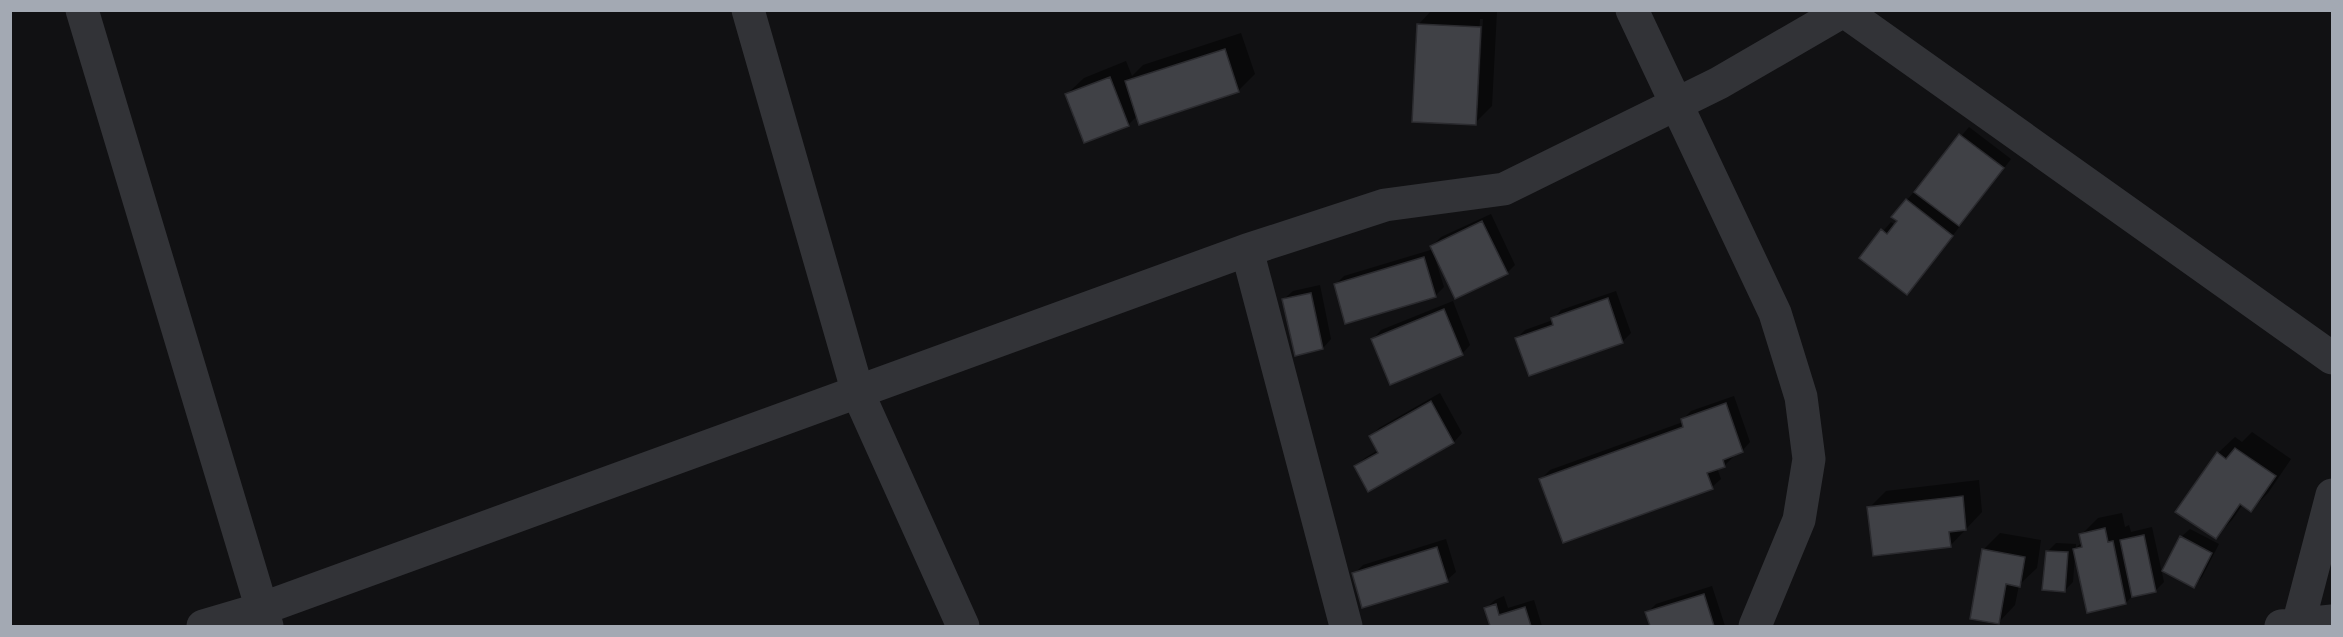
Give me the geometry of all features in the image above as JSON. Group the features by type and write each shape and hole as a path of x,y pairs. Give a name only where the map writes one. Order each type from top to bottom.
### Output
{"street":[{"path":"82,10 264,618"},
{"path":"748,10 858,393 963,627"},
{"path":"1632,10 1775,313 1801,398 1809,459 1799,520 1755,627"},
{"path":"203,627 264,618 858,393 1247,250 1385,205 1504,189 1719,84 1845,11 2332,358"},
{"path":"1247,250 1346,627"},
{"path":"2332,495 2290,626 2332,621"}],"building":[{"path":"1417,24 1481,27 1476,125 1412,122"},
{"path":"1225,49 1239,92 1139,125 1125,81"},
{"path":"1110,77 1129,126 1084,143 1065,94"},
{"path":"1959,134 2004,168 1959,226 1914,192"},
{"path":"1906,199 1953,236 1907,295 1859,258 1881,229 1887,234 1897,221 1891,217"},
{"path":"1482,221 1508,274 1455,299 1430,246"},
{"path":"1424,257 1436,297 1345,324 1334,284"},
{"path":"1311,293 1323,349 1295,356 1282,299"},
{"path":"1608,298 1623,343 1529,376 1515,338 1553,325 1551,318"},
{"path":"1444,309 1463,355 1390,385 1371,339"},
{"path":"1431,401 1454,443 1368,492 1354,466 1378,453 1369,436"},
{"path":"1726,403 1743,452 1723,460 1725,467 1707,473 1713,489 1563,543 1539,479 1683,427 1681,419"},
{"path":"2235,448 2276,476 2251,512 2240,504 2216,539 2175,512 2217,452 2226,459"},
{"path":"1963,496 1966,530 1949,532 1951,547 1873,556 1867,507"},
{"path":"2105,528 2108,542 2113,541 2126,604 2087,613 2073,549 2082,547 2079,534"},
{"path":"2144,535 2156,592 2132,597 2120,540"},
{"path":"2180,536 2212,553 2194,588 2162,571"},
{"path":"1437,547 1448,582 1362,608 1352,573"},
{"path":"1982,549 2025,557 2020,587 2006,584 1999,624 1970,619"},
{"path":"2046,551 2068,552 2065,592 2042,590"},
{"path":"1704,594 1714,626 1650,626 1645,612"},
{"path":"1496,604 1499,615 1525,607 1531,626 1490,626 1484,608"}]}
